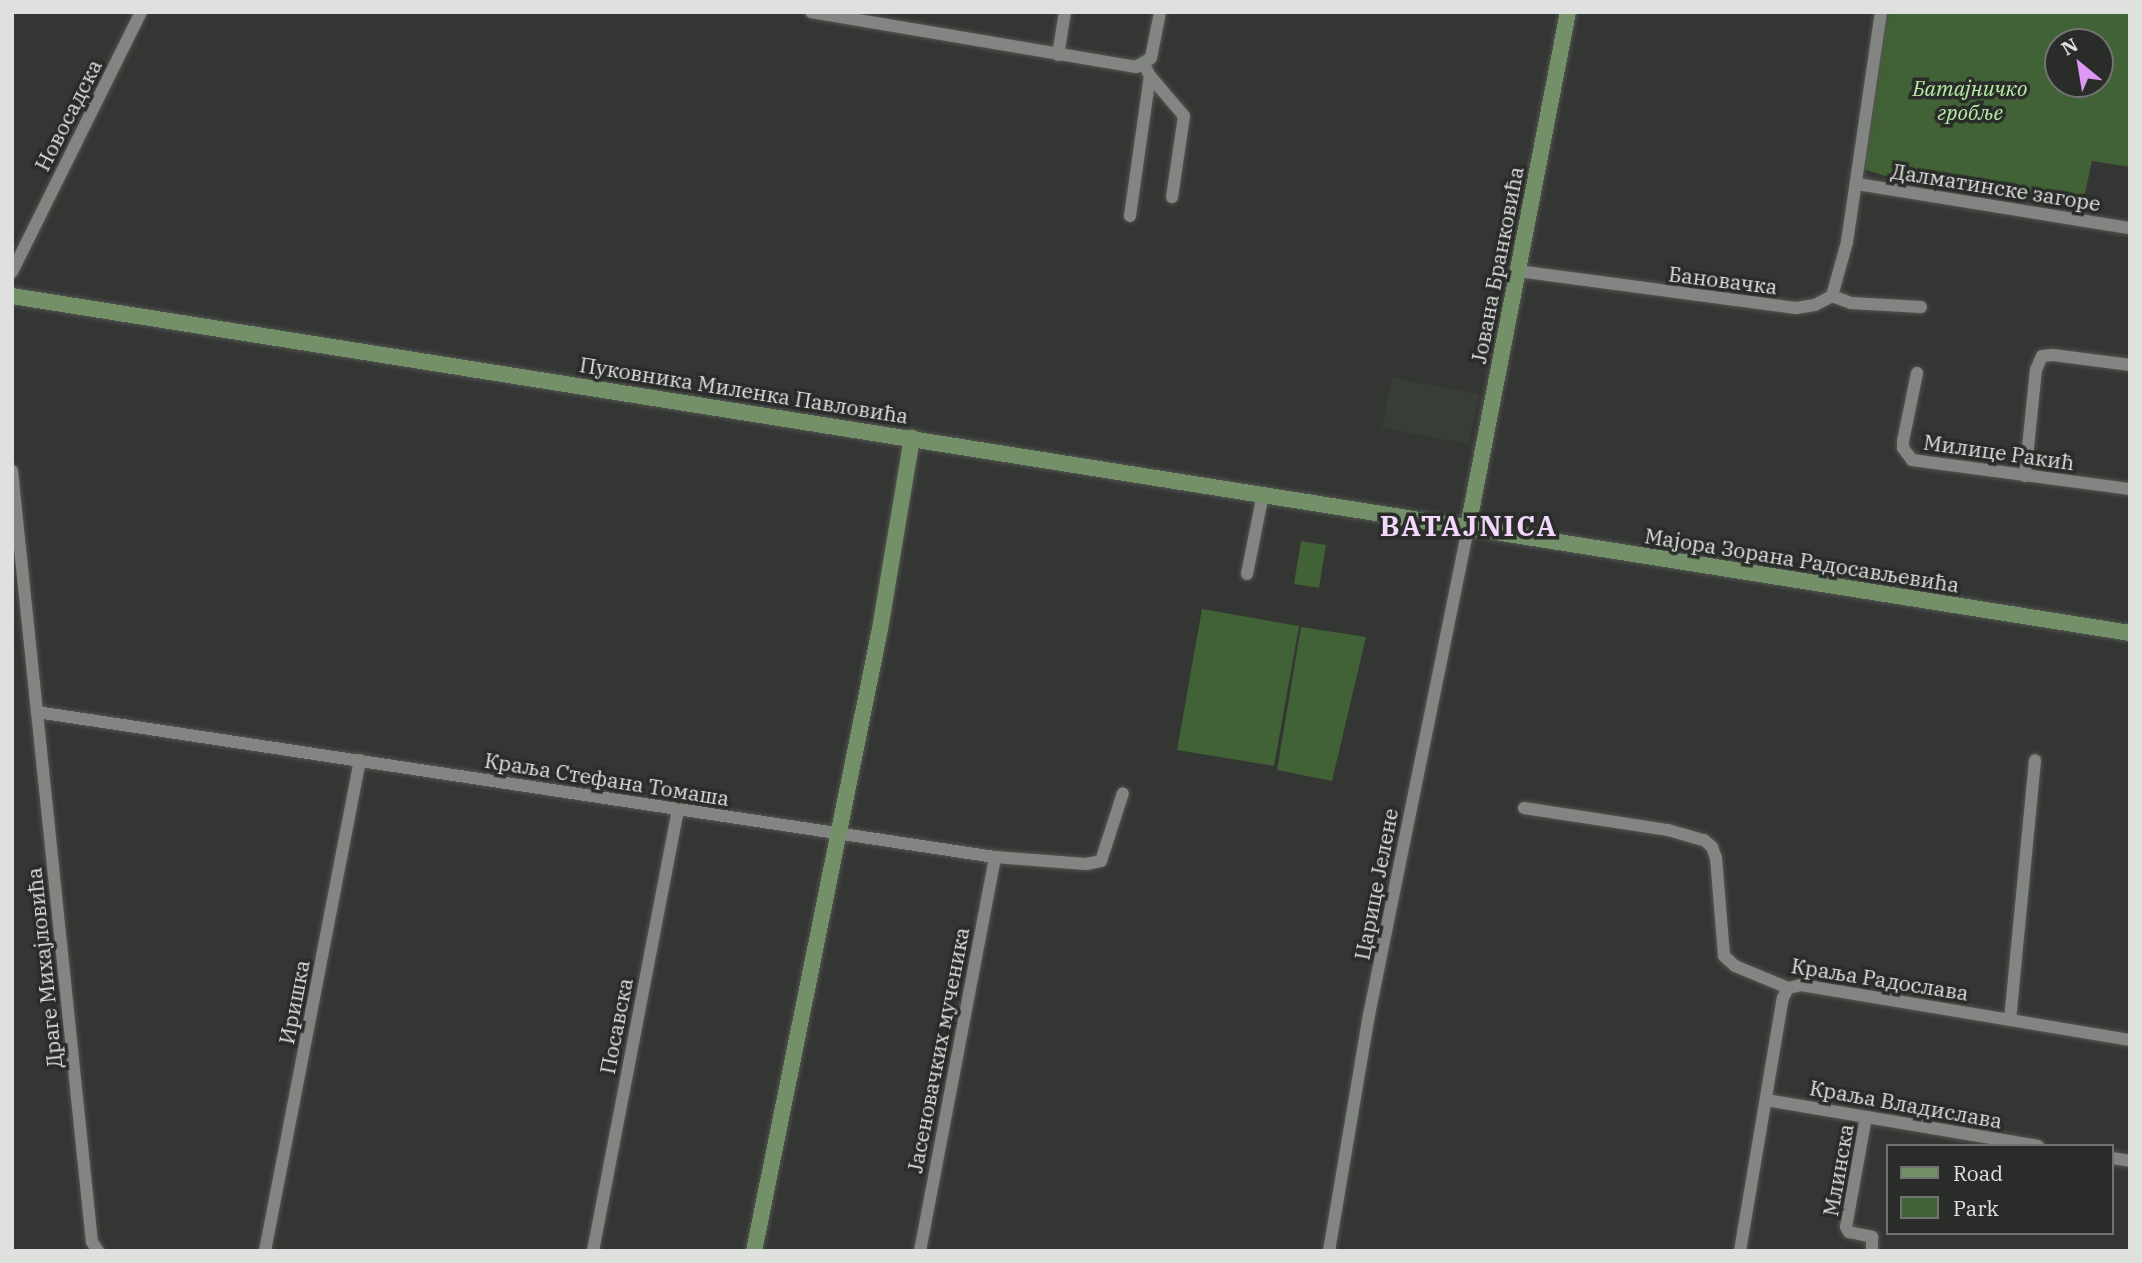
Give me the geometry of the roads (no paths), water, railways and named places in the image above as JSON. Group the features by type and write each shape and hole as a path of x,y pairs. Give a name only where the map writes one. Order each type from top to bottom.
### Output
{"main road":[{"name":"Јована Бранковића","path":"1468,527 1568,12"},
{"name":"Пуковника Миленка Павловића","path":"12,296 1468,527"},
{"path":"754,1251 880,629 912,438"},
{"name":"Мајора Зорана Радосављевића","path":"1468,527 2130,633"}],"street":[{"name":"Новосадска","path":"12,272 141,12"},
{"path":"811,12 856,16 1058,55 1136,67 1149,66"},
{"path":"1058,55 1065,12"},
{"path":"1130,216 1149,66 1160,12"},
{"path":"1881,12 1847,242 1832,296 1851,303 1921,307"},
{"path":"1149,66 1184,116 1172,197"},
{"name":"Далматинске загоре","path":"1857,184 2130,228"},
{"name":"Бановачка","path":"1518,271 1796,308 1815,304 1832,296"},
{"path":"2025,476 2036,370 2042,356 2130,365"},
{"name":"Милице Ракић","path":"1917,373 1903,441 1906,455 1923,463 2130,489"},
{"name":"Драге Михајловића","path":"12,471 92,1242 98,1251"},
{"path":"1247,575 1263,494"},
{"name":"Царице Јелене","path":"1329,1251 1370,1015 1468,527"},
{"name":"Краља Стефана Томаша","path":"37,712 995,857 1096,863 1105,853 1123,793"},
{"name":"Иришка","path":"265,1251 360,760"},
{"path":"2010,1020 2035,760"},
{"name":"Краља Радослава","path":"1524,808 1668,830 1704,840 1712,847 1716,858 1724,956 1735,966 1788,988 1801,985 2130,1040"},
{"name":"Посавска","path":"593,1251 678,809"},
{"name":"Јасеновачких мученика","path":"920,1251 995,857"},
{"path":"1740,1251 1783,998 1788,988"},
{"name":"Краља Владислава","path":"1766,1100 2027,1144"},
{"name":"Млинска","path":"1866,1117 1846,1227 1849,1232 1872,1237 1872,1251"}],"district":[{"name":"BATAJNICA","path":"1469,526"}],"park label":[{"name":"Батајничко гробље","path":"1970,100"}]}
